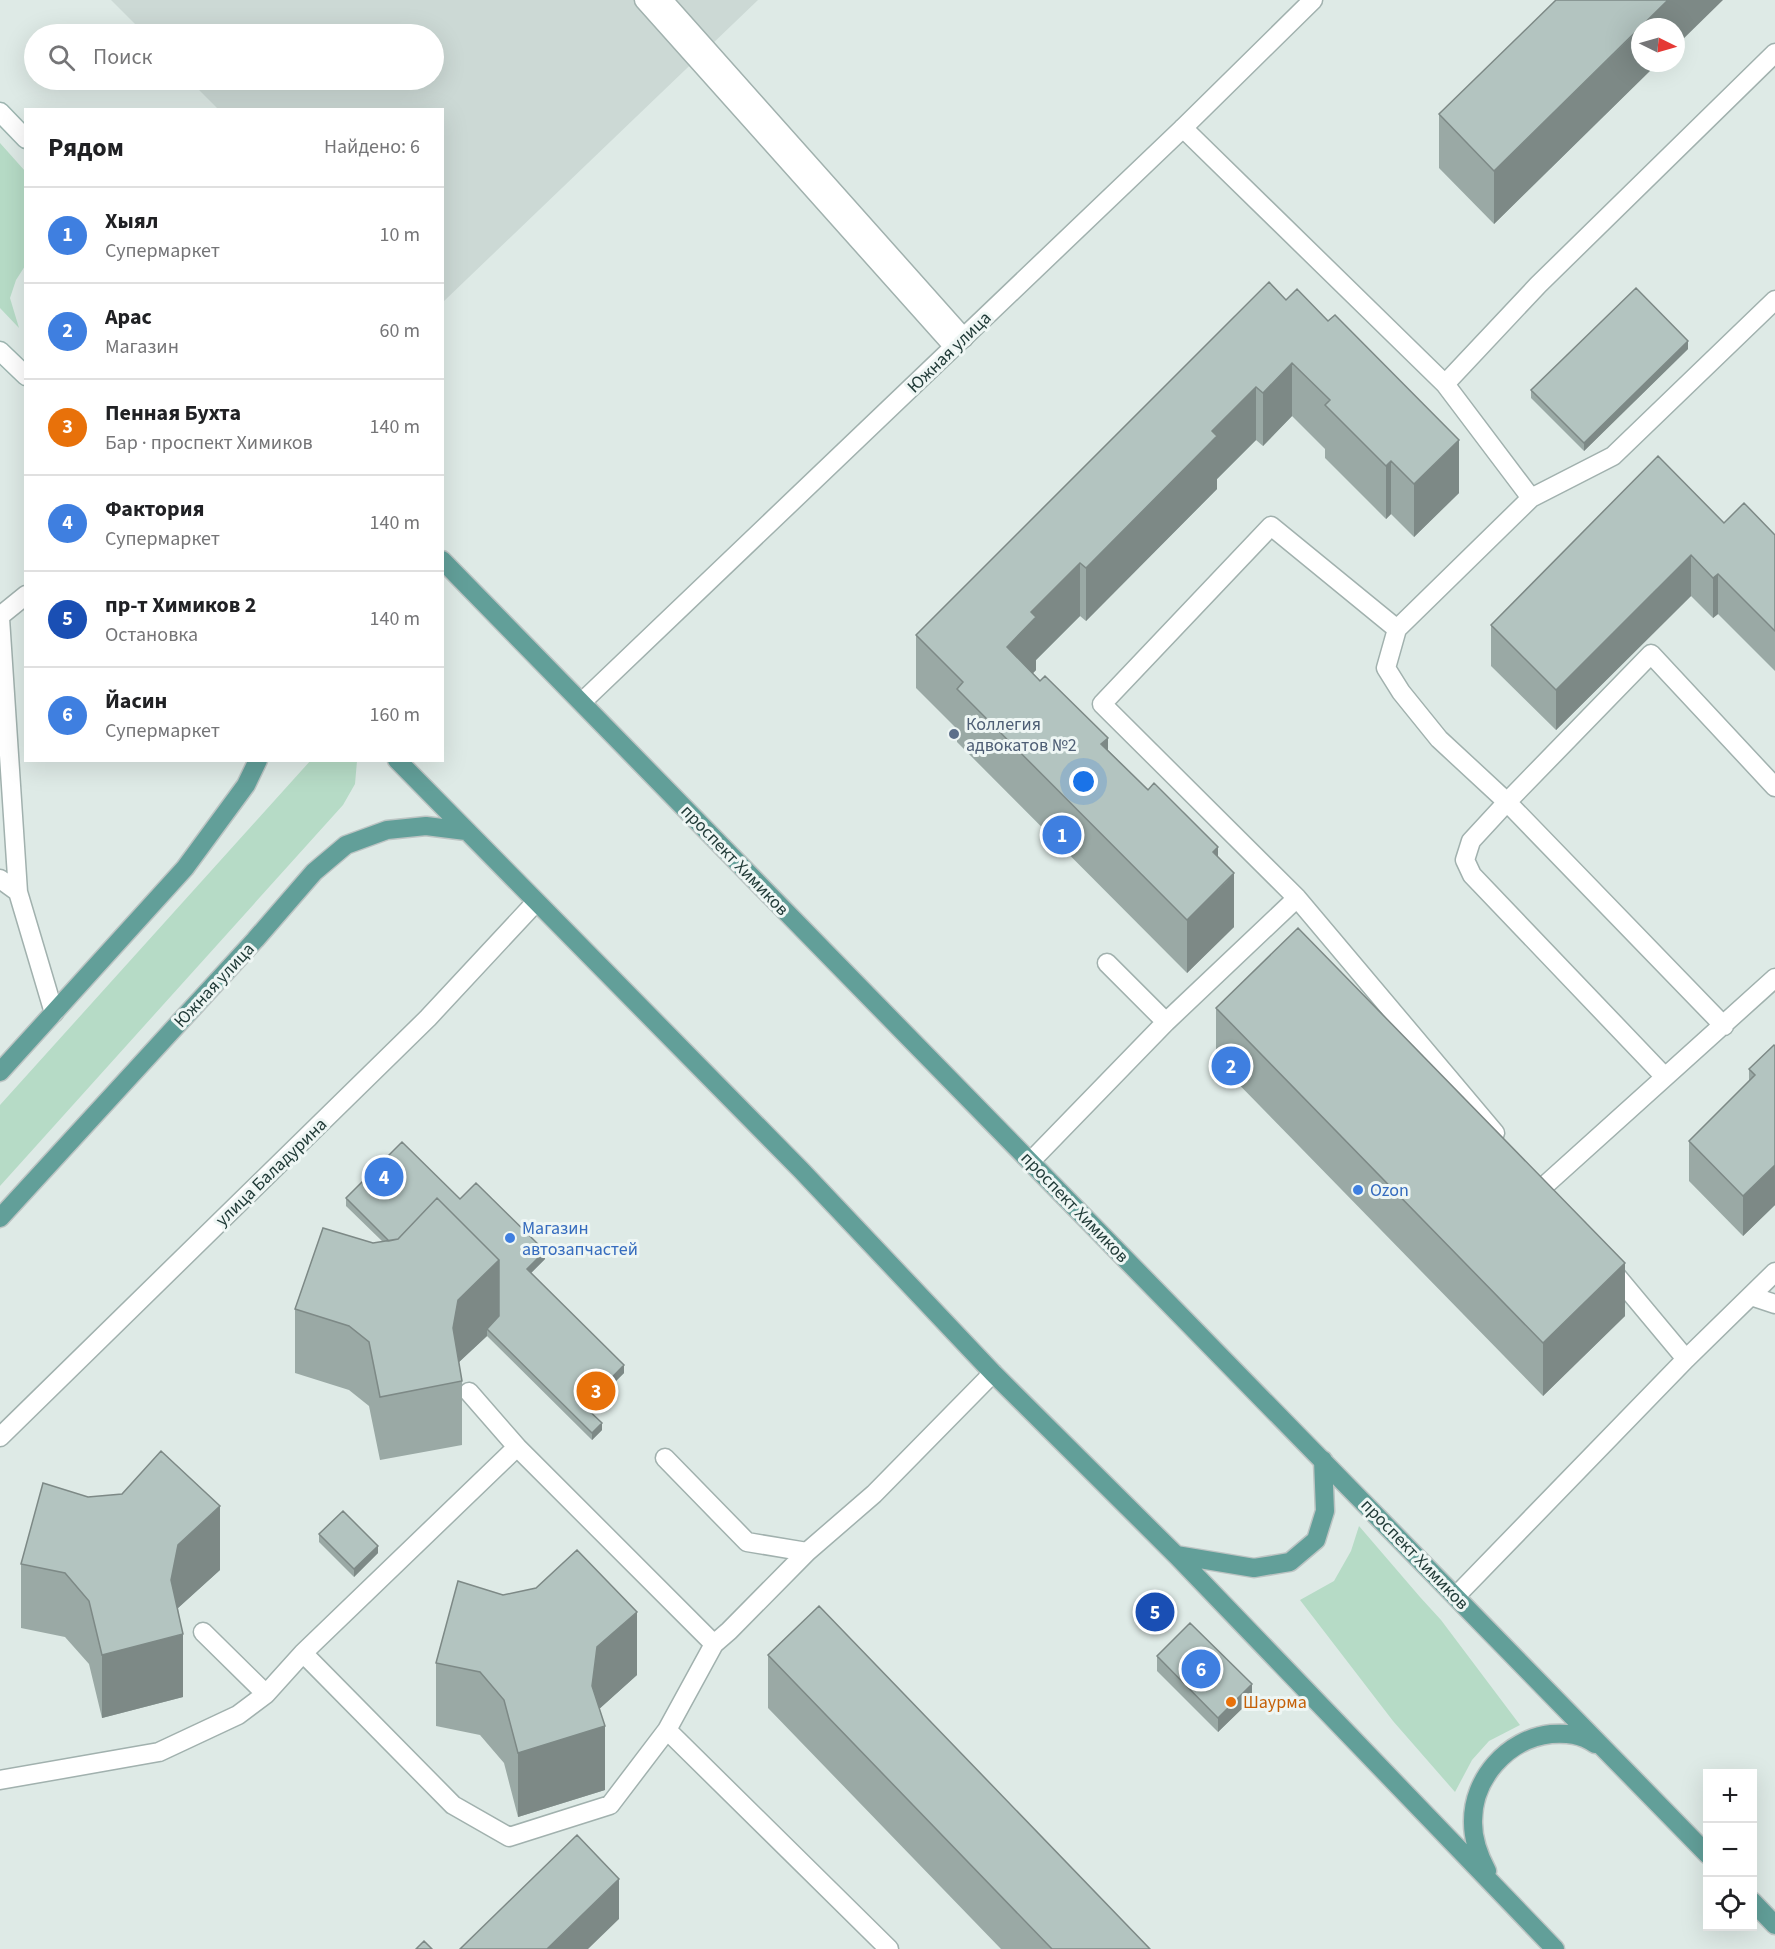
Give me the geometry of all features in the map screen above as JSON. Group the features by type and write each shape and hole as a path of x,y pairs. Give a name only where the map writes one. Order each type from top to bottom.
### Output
{"main road":[{"name":"проспект Химиков","path":"444,562 1703,1851"},
{"path":"0,1072 185,868 246,785 257,762"},
{"path":"398,762 801,1170 993,1373 1176,1555 1555,1949"},
{"name":"Южная улица","path":"0,1218 255,940 314,872 330,858 346,845 387,830 426,826 466,831"},
{"path":"1176,1555 1254,1568 1290,1562 1316,1540 1325,1511 1323,1460"},
{"path":"1496,1888 1479,1857 1474,1840 1473,1823 1474,1805 1479,1788 1487,1773 1499,1760 1512,1748 1527,1740 1562,1733 1579,1735 1589,1740 1620,1764"},
{"path":"1757,1906 1773,1920"}],"street":[{"path":"644,0 959,343"},
{"path":"663,0 959,343"},
{"name":"Южная улица","path":"582,702 1183,128 1313,0"},
{"path":"1444,384 1538,285 1775,53"},
{"path":"0,112 24,137"},
{"path":"1183,128 1444,384 1530,498"},
{"path":"1724,1026 1506,802 1439,739 1401,692 1386,668 1397,629 1530,498 1613,456 1775,300"},
{"path":"0,351 24,374"},
{"path":"1397,629 1270,526 1102,704 1296,898 1503,1143"},
{"path":"24,597 0,617 3,718 18,892 54,1013"},
{"path":"1665,1077 1472,874 1465,860 1471,841 1506,802 1652,654 1775,787"},
{"path":"0,879 18,892"},
{"path":"1031,1161 1166,1022 1296,898"},
{"name":"улица Баладурина","path":"0,1437 428,1018 536,902"},
{"path":"1107,963 1166,1022"},
{"path":"1557,1206 1538,1183 1724,1026 1775,978"},
{"path":"1595,1251 1686,1359"},
{"path":"1456,1596 1686,1359 1775,1272"},
{"path":"1751,1296 1775,1304"},
{"path":"303,1653 453,1805 509,1837 610,1805 667,1730 714,1644 807,1552 874,1494 993,1373"},
{"path":"469,1392 517,1447 714,1644"},
{"path":"0,1780 159,1752 238,1715 266,1694 303,1653 517,1447"},
{"path":"665,1458 747,1542 807,1552"},
{"path":"203,1632 266,1694"},
{"path":"667,1730 889,1949"}],"shaded area":[{"path":"111,0 758,0 444,301 444,108 217,108 199,90 444,90 444,24 135,24"}],"green space":[{"path":"0,143 24,170 24,268 16,280 10,298 19,328 0,308"},
{"path":"309,762 357,762 355,784 343,805 0,1186 0,1105"},
{"path":"1359,1526 1441,1620 1520,1725 1489,1741 1472,1760 1455,1792 1393,1721 1300,1600 1334,1581 1351,1551"}],"building":[{"path":"1556,0 1668,0 1650,18 1631,18 1631,36 1494,171 1439,114"},
{"path":"1269,282 1286,300 1297,289 1328,321 1335,315 1459,440 1414,484 1391,461 1386,466 1325,405 1330,400 1292,363 1263,393 1256,387 1212,431 1217,436 1086,568 1080,563 1031,612 1036,617 1007,647 1040,681 1045,676 1108,738 1101,744 1148,790 1154,783 1218,847 1213,852 1234,873 1187,920 957,689 963,682 916,635"},
{"path":"1636,288 1688,341 1584,443 1531,390"},
{"path":"1658,456 1724,523 1744,503 1775,535 1775,631 1718,574 1713,578 1691,555 1556,690 1491,625"},
{"path":"1298,928 1625,1263 1543,1343 1216,1008"},
{"path":"1774,1045 1775,1165 1743,1196 1689,1141 1755,1075 1749,1069"},
{"path":"402,1142 460,1199 476,1183 545,1251 527,1269 624,1365 584,1406 602,1423 592,1433 487,1329 499,1316 499,1260 437,1198 398,1239 389,1241 346,1198"},
{"path":"437,1198 499,1260 458,1300 453,1328 462,1381 380,1397 369,1342 349,1326 295,1309 323,1228 373,1243 398,1239"},
{"path":"161,1451 220,1506 178,1545 171,1580 183,1634 102,1655 89,1601 65,1573 21,1564 43,1483 88,1497 122,1494"},
{"path":"343,1511 378,1546 354,1569 319,1534"},
{"path":"577,1550 637,1612 597,1647 592,1686 605,1726 518,1753 504,1700 480,1672 436,1663 458,1581 503,1595 536,1588"},
{"path":"819,1606 1150,1949 1052,1949 768,1655"},
{"path":"1190,1623 1252,1684 1218,1718 1157,1656"},
{"path":"577,1835 619,1879 547,1949 460,1949"},
{"path":"424,1941 432,1949 416,1949"}],"place":[{"name":"Коллегия адвокатов №2","path":"954,734"},
{"name":"Хыял","path":"1062,835"},
{"name":"Арас","path":"1231,1066"},
{"name":"Фактория","path":"384,1177"},
{"name":"Ozon","path":"1358,1190"},
{"name":"Магазин автозапчастей","path":"510,1238"},
{"name":"Пенная Бухта","path":"596,1391"},
{"name":"пр-т Химиков 2","path":"1155,1612"},
{"name":"Йасин","path":"1201,1669"},
{"name":"Шаурма","path":"1231,1702"}]}
